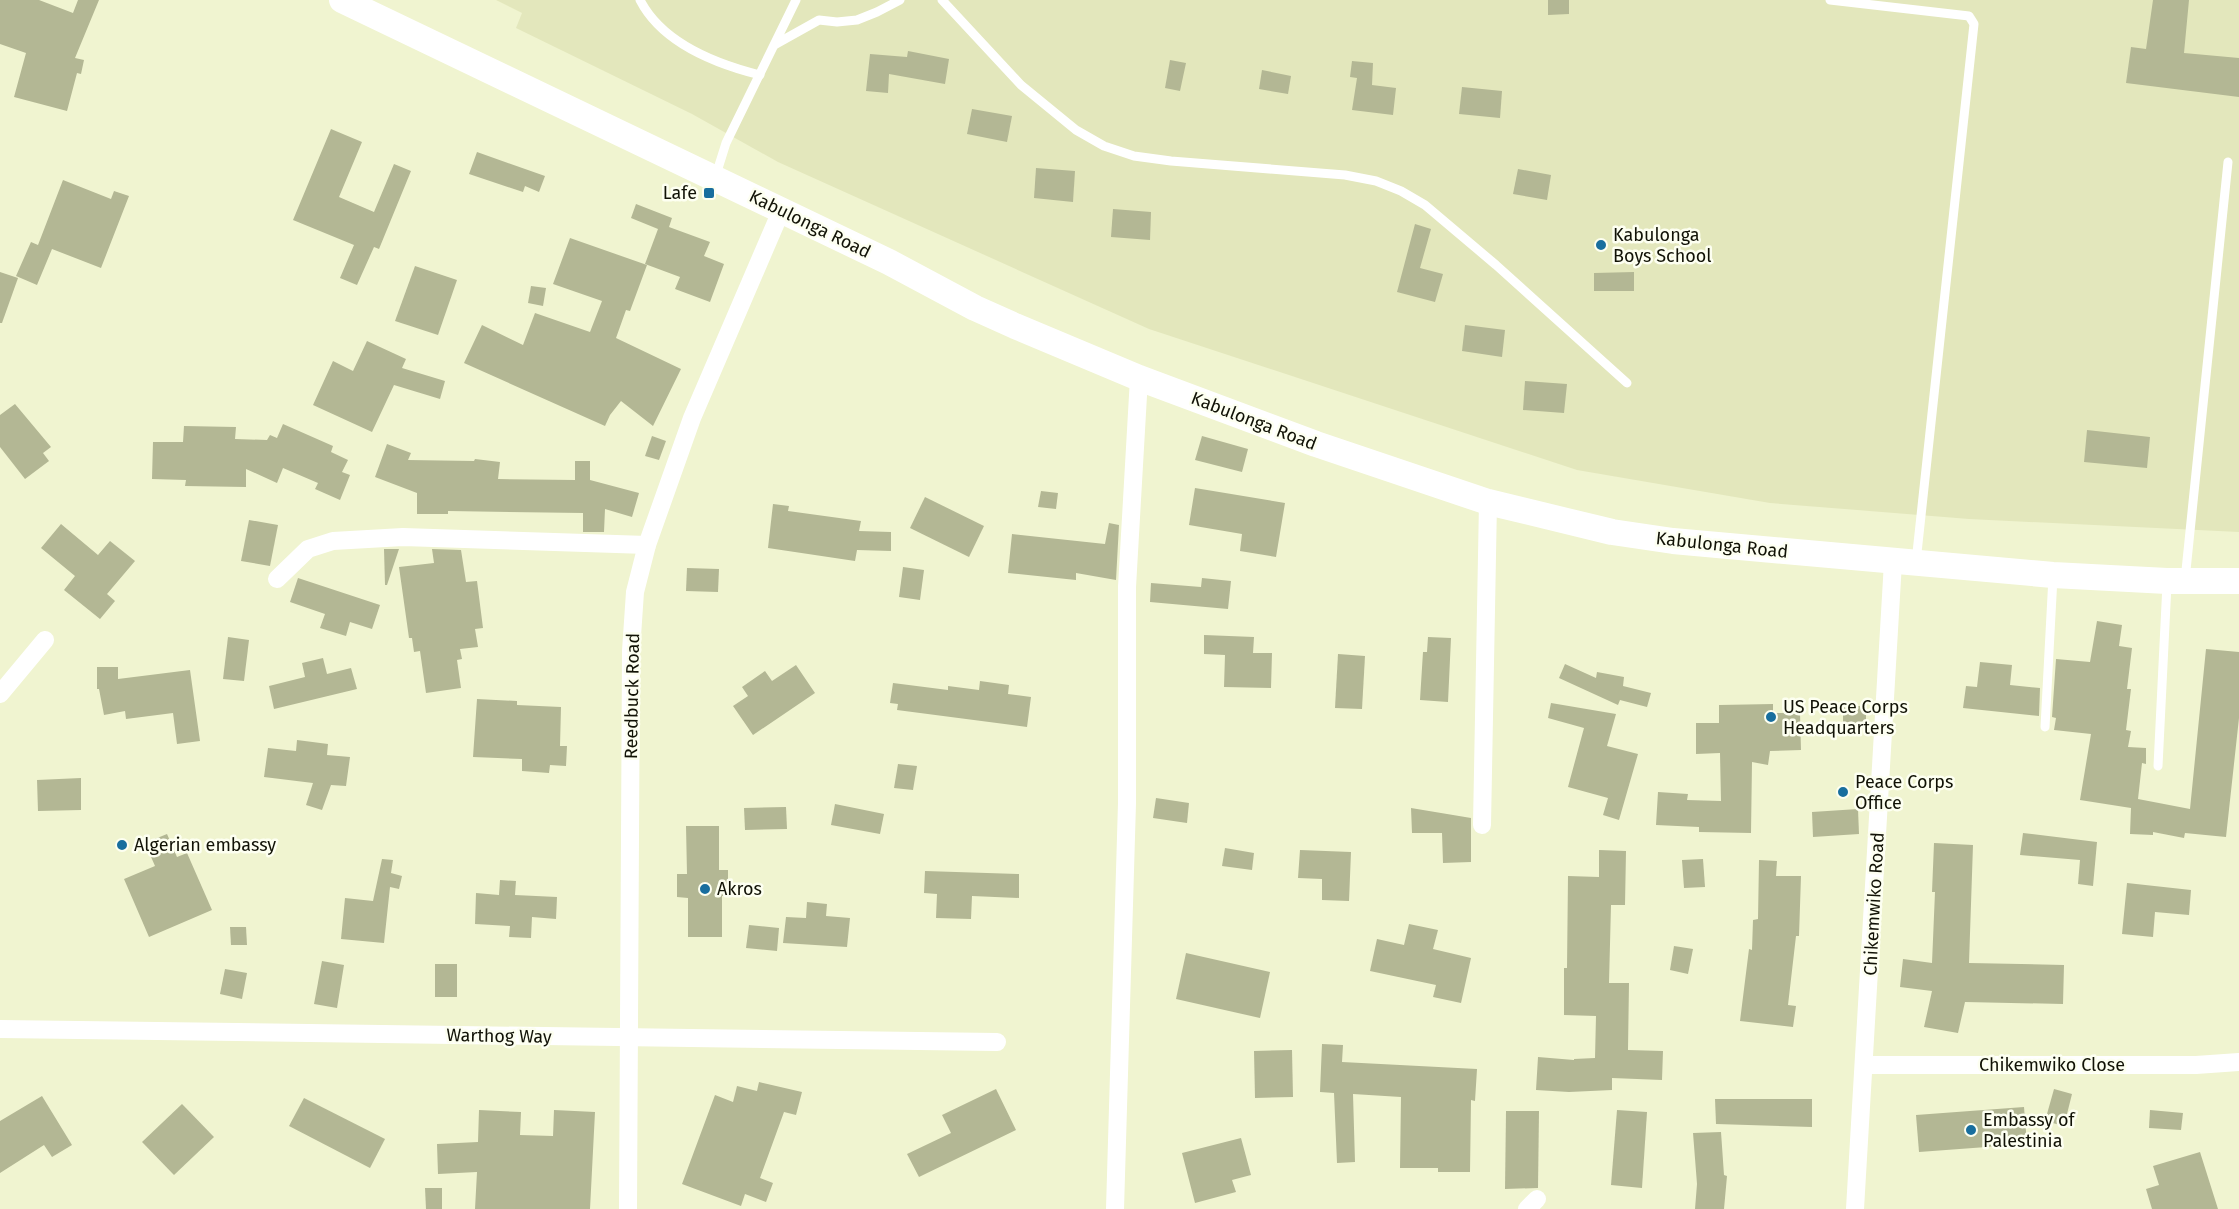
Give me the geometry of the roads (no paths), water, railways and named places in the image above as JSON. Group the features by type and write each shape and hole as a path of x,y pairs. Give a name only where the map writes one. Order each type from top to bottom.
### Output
{"main road":[{"name":"Kabulonga Road","path":"342,0 889,262 975,308 1140,378 1326,448 1488,502 1612,532 1684,542 2053,575 2176,581 2239,581"}],"street":[{"name":"Reedbuck Road","path":"628,1209 631,651 635,592 647,545 692,418 781,211"},
{"path":"1115,1209 1127,803 1126,587 1140,378"},
{"path":"1482,825 1488,502"},
{"path":"277,579 308,549 333,541 403,537 647,545"},
{"name":"Chikemwiko Road","path":"1855,1209 1864,1065 1904,563"},
{"path":"0,694 45,640"},
{"name":"Warthog Way","path":"0,1029 997,1042"},
{"name":"Chikemwiko Close","path":"1864,1065 2196,1065 2239,1062"}],"lane":[{"path":"640,0 647,13 667,34 724,66 760,75"},
{"path":"715,178 726,143 796,0"},
{"path":"776,44 819,20 837,22 856,20 900,0"},
{"path":"942,0 1021,85 1076,130 1104,146 1134,156 1171,161 1345,174 1401,190 1425,206 1496,265 1627,383"},
{"path":"1830,0 1969,16 1974,24 1904,563"},
{"path":"2158,766 2176,581 2228,162"},
{"path":"2045,727 2053,575"}],"place":[{"name":"Lafe","path":"709,193"},
{"name":"Kabulonga Boys School","path":"1601,245"},
{"name":"US Peace Corps Headquarters","path":"1771,717"},
{"name":"Peace Corps Office","path":"1843,792"},
{"name":"Algerian embassy","path":"122,845"},
{"name":"Akros","path":"705,889"},
{"name":"Embassy of Palestinia","path":"1971,1130"}]}
